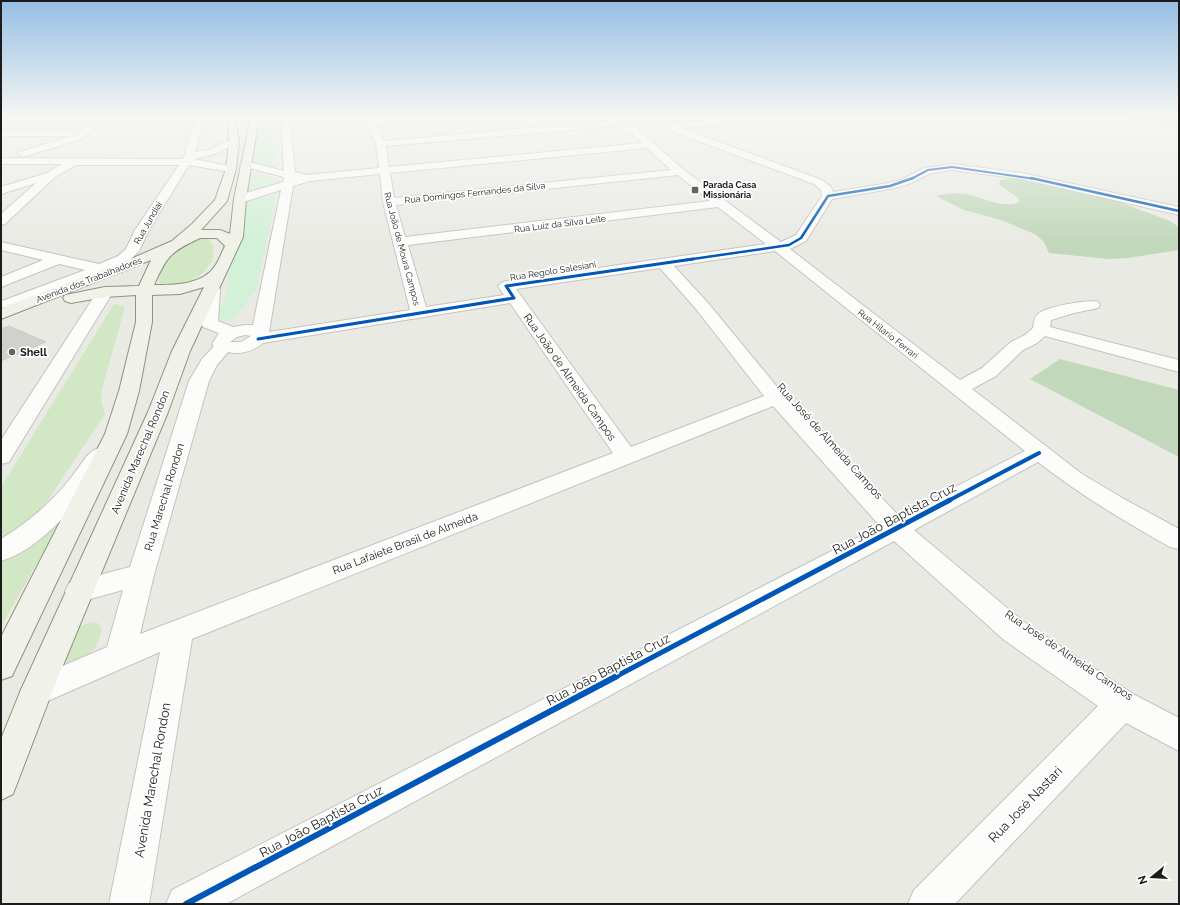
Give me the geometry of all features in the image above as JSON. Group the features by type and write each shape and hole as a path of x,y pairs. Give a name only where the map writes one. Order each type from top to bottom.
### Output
{"main road":[{"name":"Avenida Marechal Rondon","path":"1,782 36,692 158,412 181,351 232,246 238,228 240,199 237,158"},
{"name":"Avenida Marechal Rondon","path":"1,667 116,434 129,391 144,322 144,291 160,257 197,227 221,201 241,158"},
{"path":"176,243 198,234 214,233 225,237 232,246"},
{"name":"Avenida dos Trabalhadores","path":"8,307 137,262 176,243"},
{"name":"Avenida dos Trabalhadores","path":"1,320 51,302 105,292 172,290 194,286 205,282 222,269"}],"street":[{"path":"187,160 192,158"},
{"path":"259,336 289,174 288,158"},
{"name":"Rua João de Moura Campos","path":"383,158 389,202 400,242 423,297 419,313"},
{"path":"1,160 187,160 208,164 266,170 309,178 384,171 459,158"},
{"name":"Rua Hilario Ferrari","path":"664,158 720,203 779,247 957,389 1074,479 1115,505 1179,540"},
{"path":"752,158 818,182 870,188"},
{"name":"Rua Jundiai","path":"8,307 123,259 132,251 142,230 187,160"},
{"path":"1,221 51,175 75,161"},
{"path":"818,182 827,189 828,196 870,188 890,186 905,182 928,170 952,167 1022,176 1179,211"},
{"name":"Rua Domingos Fernandes da Silva","path":"389,202 680,172"},
{"path":"240,199 289,174"},
{"path":"1,191 51,175"},
{"name":"Rua Regolo Salesiani","path":"231,337 253,330 259,336 419,313 510,292 663,262 789,245 801,238 828,196"},
{"name":"Rua Luiz da Silva Leite","path":"400,242 720,203"},
{"path":"1,246 56,260 101,269"},
{"path":"1,282 56,260"},
{"name":"Rua José de Almeida Campos","path":"663,262 702,306 776,398 896,528 1014,632 1122,704 1179,735"},
{"path":"212,289 209,323 231,337"},
{"path":"1,457 105,292"},
{"path":"453,293 510,292"},
{"name":"Rua João de Almeida Campos","path":"510,292 626,456"},
{"name":"Rua Marechal Rondon","path":"120,655 141,575 199,381 210,363 266,295"},
{"path":"1042,330 1042,319 1045,316 1072,308 1092,305"},
{"path":"957,389 989,372 1017,346 1031,339 1042,330"},
{"path":"1042,330 1179,366"},
{"name":"Rua Lafaiete Brasil de Almeida","path":"36,692 120,655 776,398"},
{"path":"5,548 53,512 74,490 116,434"},
{"name":"Rua João Baptista Cruz","path":"186,904 1039,453"},
{"path":"79,591 141,575"},
{"name":"Avenida Marechal Rondon","path":"129,904 179,632"},
{"name":"Rua José Nastari","path":"928,904 1122,704"}],"green space":[{"path":"252,158 278,158 278,167 271,168 254,163"},
{"path":"252,172 269,177 279,183 248,192"},
{"path":"1016,178 1079,187 1170,221 1179,227 1179,250 1128,258 1109,259 1049,253 1044,242 1035,234 1001,220 964,210 936,196 962,193 1000,204 1013,204 1020,202 1016,196 999,185 1000,180"},
{"path":"259,194 276,197 256,290 232,321 219,319 216,315 227,292 227,267 246,201"},
{"path":"207,237 214,247 212,261 203,273 187,285 160,285 159,276 161,268 173,252 181,246 199,238"},
{"path":"114,304 125,307 102,389 101,400 105,414 48,500 28,523 1,540 1,487"},
{"path":"1060,359 1179,390 1179,457 1030,379"},
{"path":"62,520 1,626 1,556 46,525"},
{"path":"92,622 98,623 102,630 97,643 91,652 69,664 61,659 73,628"}],"building":[{"name":"Shell","path":"9,326 46,342 1,361 1,329"}],"cycle path":[{"path":"258,339 514,298 506,286 789,245 801,238 828,196 890,186 905,182 928,170 952,167 1022,176 1179,211"},
{"path":"186,904 1039,453"}],"place":[{"name":"Parada Casa Missionária","path":"695,190"},
{"name":"Shell","path":"12,352"}]}
